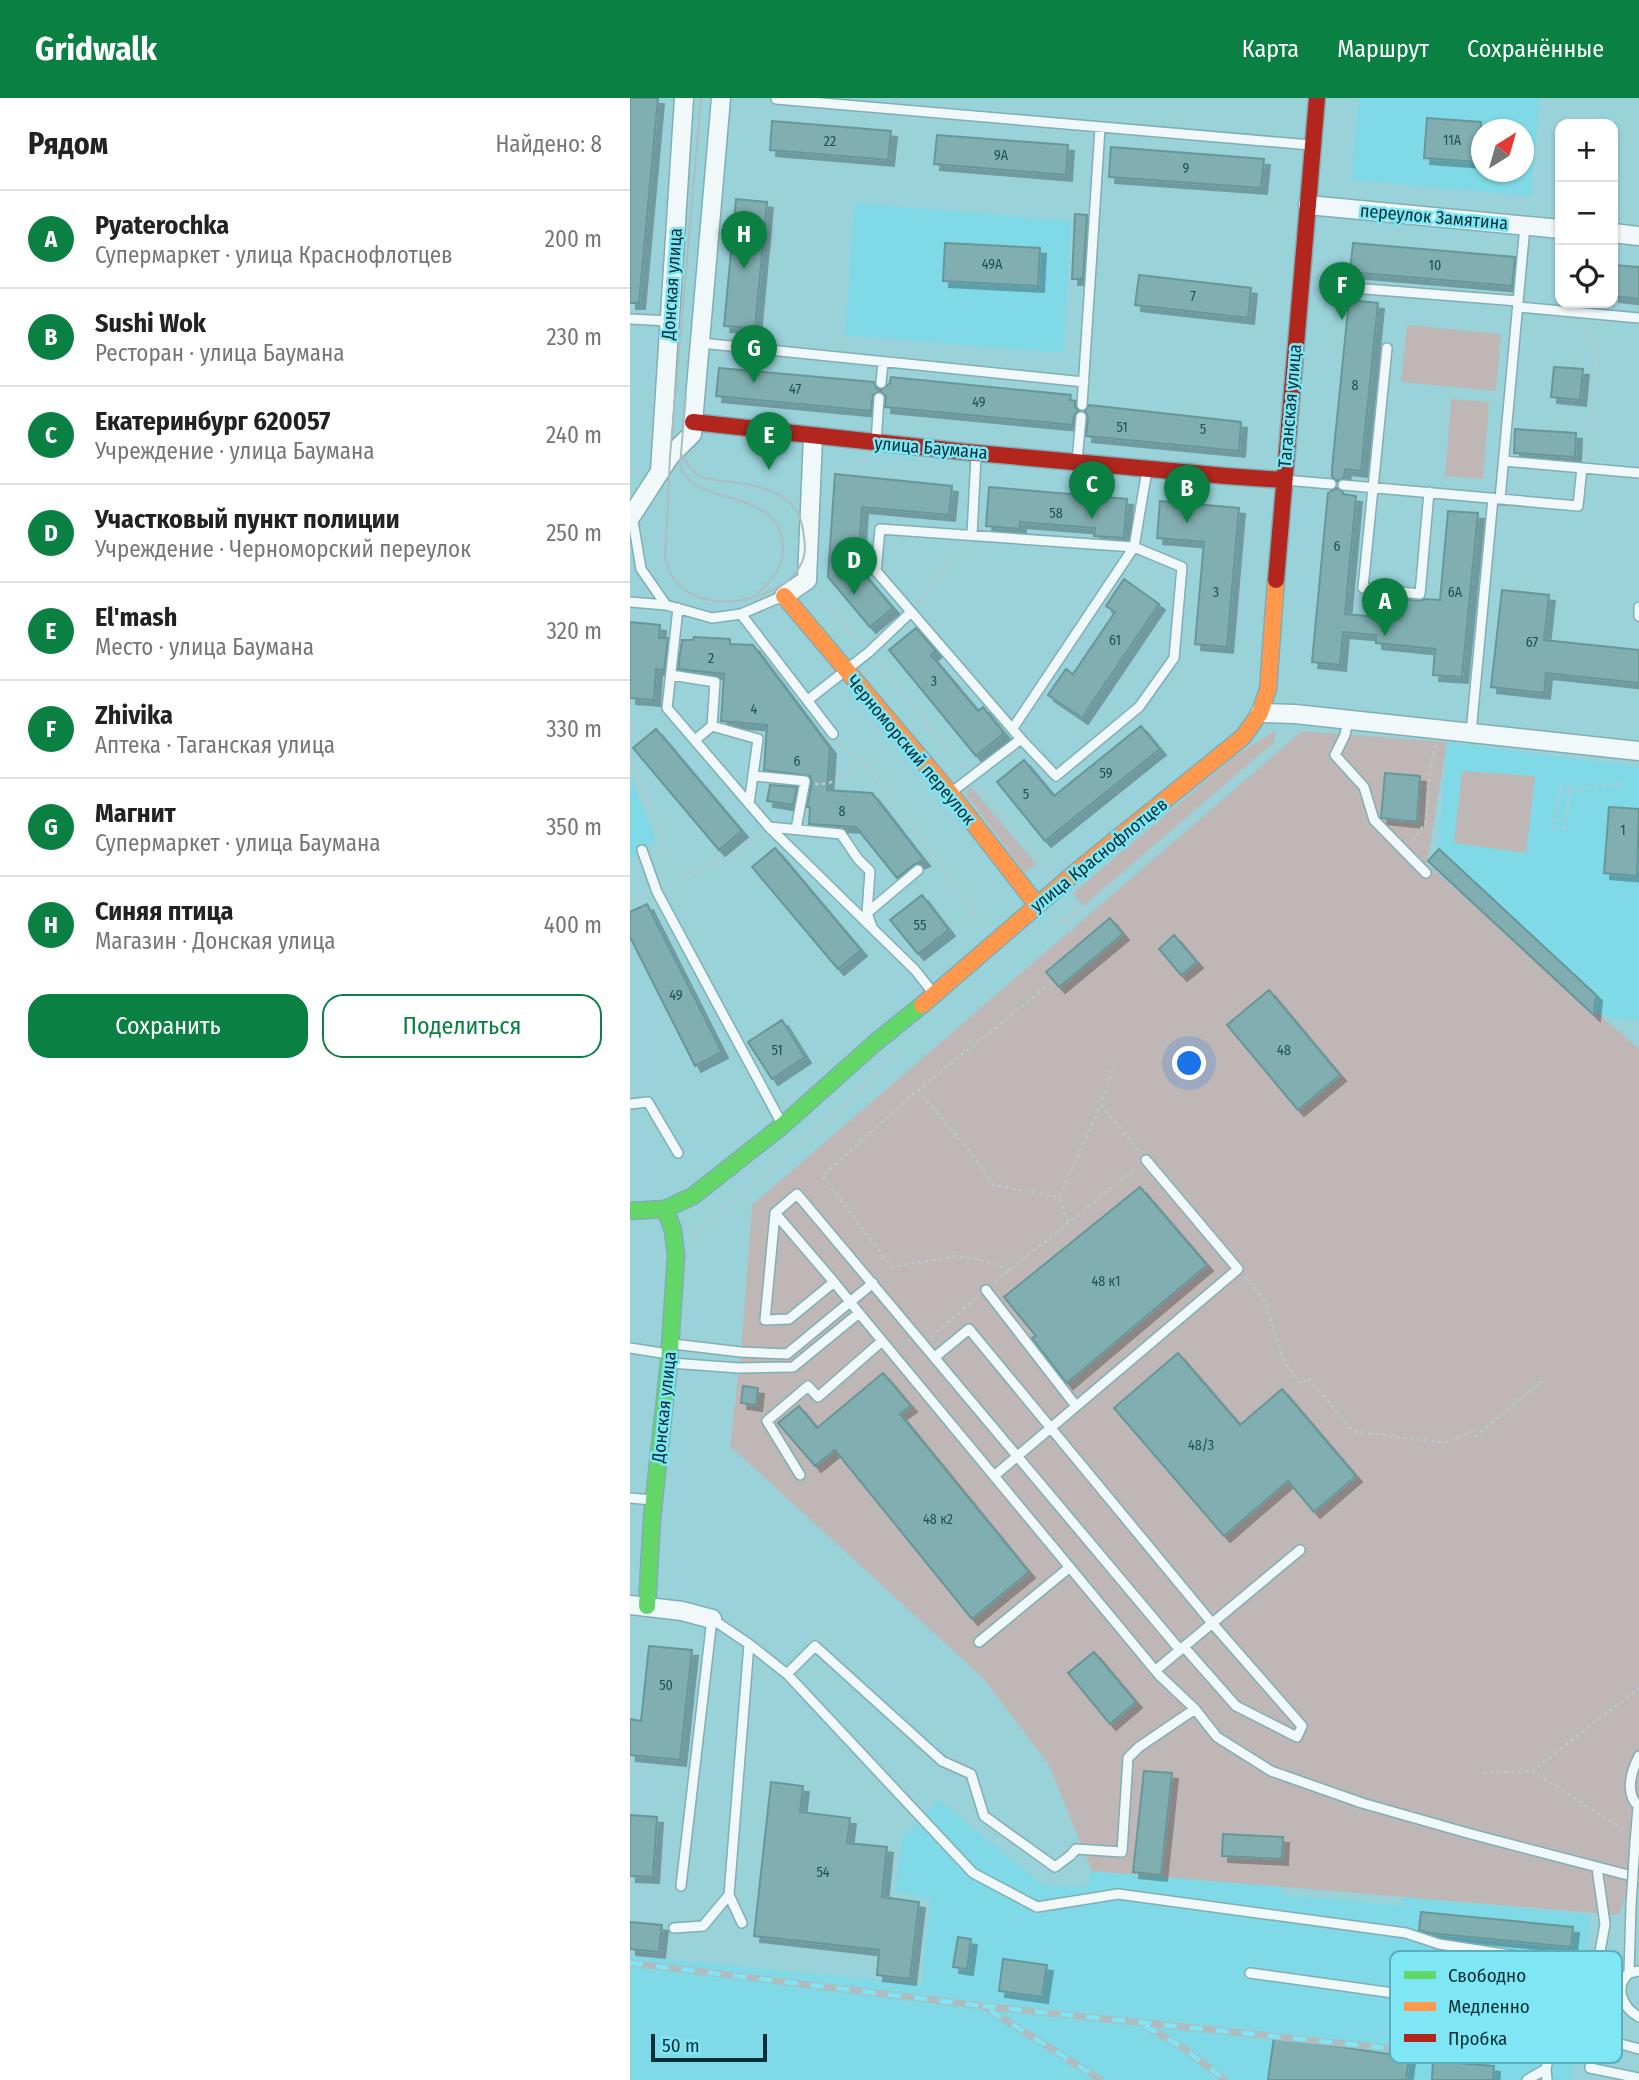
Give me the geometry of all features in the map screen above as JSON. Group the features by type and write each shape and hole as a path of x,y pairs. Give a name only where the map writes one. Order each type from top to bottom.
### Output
{"main road":[{"name":"Таганская улица","path":"1260,713 1268,689 1283,480 1317,98"},
{"name":"улица Баумана","path":"693,422 876,443 1283,480"},
{"name":"Черноморский переулок","path":"784,596 950,793 1037,905"},
{"name":"улица Краснофлотцев","path":"630,1211 665,1209 693,1196 783,1125 1037,905 1243,737 1260,713"},
{"name":"Донская улица","path":"639,1606 670,1354 676,1256 673,1230 665,1209"}],"street":[{"name":"Донская улица","path":"660,471 684,98"},
{"name":"Донская улица","path":"693,422 721,98"},
{"name":"переулок Замятина","path":"1308,205 1555,229"},
{"path":"1618,234 1639,236"},
{"path":"631,515 670,456 692,434 693,422"},
{"path":"784,596 807,580 813,436"},
{"path":"1260,713 1295,714 1639,751"},
{"path":"639,1606 682,1611 712,1619"}],"lane":[{"path":"776,99 1313,145"},
{"path":"1082,405 1100,128"},
{"path":"1471,733 1497,498 1504,461 1525,226"},
{"path":"1353,288 1639,318"},
{"path":"630,319 669,321"},
{"path":"701,343 1084,382"},
{"path":"1387,348 1363,588 1420,594 1429,492"},
{"path":"881,383 883,362"},
{"path":"876,443 879,398"},
{"path":"1077,462 1081,417"},
{"path":"972,535 977,452"},
{"path":"1504,461 1639,473"},
{"path":"1013,728 1134,547 1148,468"},
{"path":"1343,485 1578,506 1585,468"},
{"path":"1283,480 1331,484"},
{"path":"631,515 641,569 666,605"},
{"path":"880,530 1134,547 1182,567 1174,658 1139,707 1056,776 876,571 880,530"},
{"path":"630,602 666,605 712,618 741,614 784,596"},
{"path":"1639,607 1639,616"},
{"path":"678,608 667,708 769,827 915,970 935,995"},
{"path":"808,699 869,652 911,612"},
{"path":"741,614 833,734"},
{"path":"671,675 715,682 712,726 695,740"},
{"path":"1348,720 1345,735 1335,755 1364,787 1374,820 1426,873"},
{"path":"712,726 758,739 749,804"},
{"path":"950,793 1021,739"},
{"path":"754,776 805,781 796,829"},
{"path":"769,827 841,834 870,871 867,913 873,930"},
{"path":"642,850 657,892 783,1125"},
{"path":"867,913 918,870"},
{"path":"630,1104 648,1102 678,1153"},
{"path":"994,1476 1238,1269 1146,1160"},
{"path":"834,1282 789,1319 765,1320 775,1213 797,1194 873,1283 923,1343 1182,1648 1236,1706 1297,1737 1302,1726 1212,1623 969,1329 935,1357"},
{"path":"775,1213 1156,1670 1195,1709 1217,1737 1271,1771 1362,1803 1639,1878"},
{"path":"670,1354 787,1354 873,1283"},
{"path":"986,1290 1076,1406"},
{"path":"630,1348 740,1368 793,1367 859,1313"},
{"path":"800,1475 767,1421 808,1386 818,1397 882,1341"},
{"path":"630,1498 654,1500"},
{"path":"1156,1670 1300,1550"},
{"path":"979,1642 1070,1567"},
{"path":"681,1886 712,1619 788,1674 973,1873 1037,1907 1118,1894 1406,1933 1439,1944 1485,1951"},
{"path":"743,1923 729,1895 749,1644"},
{"path":"788,1674 815,1646 942,1761 971,1774 984,1816 1055,1867 1076,1849 1122,1852 1128,1758 1139,1747 1195,1709"},
{"path":"1629,1973 1639,1807 1633,1801 1630,1789 1631,1774 1639,1756"},
{"path":"1597,1868 1605,1924 1600,1951"},
{"path":"674,1928 703,1926 729,1895"},
{"path":"1622,1981 1629,1973 1639,1971"},
{"path":"1250,1973 1390,1993"},
{"path":"1622,1997 1630,2012 1639,2017"},
{"path":"1622,2044 1639,2049"},
{"path":"1547,2063 1547,2080"},
{"path":"1591,2063 1590,2068 1639,2078"},
{"path":"1527,2080 1546,2069"}],"path":[{"path":"1577,312 1597,357 1585,468"},
{"path":"630,472 641,473"},
{"path":"911,612 972,535"},
{"path":"807,580 1060,886"},
{"path":"630,734 635,724"},
{"path":"1406,853 1426,822 1430,768 1437,740"},
{"path":"842,746 876,777 979,919"},
{"path":"630,757 662,837 661,854 647,865"},
{"path":"815,784 838,781 860,762"},
{"path":"1553,829 1561,783"},
{"path":"1563,830 1572,783"},
{"path":"1560,792 1624,783"},
{"path":"630,901 657,892 744,849 769,827"},
{"path":"1047,925 1084,911 1093,903"},
{"path":"1064,918 1074,936"},
{"path":"1010,1270 981,1260 956,1256 892,1267 822,1176 918,1090 1047,986"},
{"path":"695,1246 696,1234 828,1119 913,1040"},
{"path":"1068,1222 1059,1197 1101,1105 1113,1067"},
{"path":"918,1090 969,1150 993,1185 1059,1197"},
{"path":"995,1282 1146,1160 1101,1105"},
{"path":"1238,1269 1265,1301 1283,1360 1301,1384 1308,1378 1353,1431 1445,1443 1472,1431 1476,1436 1544,1380"},
{"path":"923,1343 973,1300"},
{"path":"1483,1773 1532,1771 1639,1688"},
{"path":"1532,1771 1636,1840"}],"shaded area":[{"path":"1359,98 1540,98 1534,163 1534,119 1471,119 1471,182 1532,182 1531,196 1351,180"},
{"path":"855,203 1071,221 1063,353 845,335"},
{"path":"1407,325 1501,334 1496,391 1401,382"},
{"path":"1451,399 1489,402 1483,479 1445,476"},
{"path":"1276,730 1274,742 1083,906 1073,893 1234,757"},
{"path":"1302,731 1447,742 1427,864 1639,1049 1639,1854 1619,1915 1092,1871 1049,1765 984,1679 730,1446 741,1352 752,1205"},
{"path":"1447,742 1639,767 1639,1020 1594,1015 1596,995 1439,849"},
{"path":"1462,771 1535,776 1526,853 1454,843"},
{"path":"630,776 656,841 630,858"},
{"path":"971,787 1036,864 1025,873 966,794"},
{"path":"939,1800 1043,1886 1086,1887 1092,1871 1278,1884 1283,1895 1403,1906 1404,1897 1590,1915 1586,1951 1390,1951 1390,2063 1573,2063 1571,2080 630,2080 630,1956 922,1984 930,1899 895,1891 903,1837"}],"building":[{"path":"630,98 658,98 639,303 630,303"},
{"path":"1427,118 1471,121 1471,161 1424,158"},
{"path":"772,121 891,131 888,160 770,150"},
{"path":"937,135 1068,145 1066,175 934,164"},
{"path":"1111,147 1264,159 1261,188 1109,177"},
{"path":"736,199 767,202 755,328 724,326"},
{"path":"1075,214 1087,215 1083,279 1072,279"},
{"path":"945,243 1040,248 1038,286 943,281"},
{"path":"1353,243 1515,257 1512,286 1350,272"},
{"path":"1618,265 1639,267 1639,299 1618,297"},
{"path":"1139,275 1251,288 1248,318 1135,305"},
{"path":"1349,300 1378,303 1361,471 1345,469 1344,478 1337,481 1332,477 1332,468"},
{"path":"1554,367 1583,369 1580,400 1551,397"},
{"path":"719,368 874,382 876,388 881,390 890,383 891,377 1071,395 1070,400 1075,401 1078,411 1073,425 885,407 886,396 880,391 873,395 871,411 716,396"},
{"path":"1089,405 1241,422 1239,451 1086,436 1088,417 1085,411"},
{"path":"1515,429 1576,433 1575,457 1514,453"},
{"path":"835,474 952,486 949,515 862,507 858,567 893,608 870,627 828,577"},
{"path":"989,487 1127,499 1124,538 1094,536 1095,528 1020,522 1020,529 986,526"},
{"path":"1337,488 1342,494 1356,496 1345,614 1377,617 1379,597 1440,600 1448,511 1478,513 1462,677 1433,675 1435,649 1376,643 1376,635 1343,632 1340,665 1312,662 1328,493"},
{"path":"1160,501 1239,508 1227,647 1195,644 1204,542 1157,538"},
{"path":"1124,579 1159,604 1082,718 1048,695 1066,669 1073,674 1115,612 1106,606"},
{"path":"1502,590 1549,595 1544,640 1639,650 1639,683 1546,673 1544,693 1491,687"},
{"path":"630,622 660,625 659,638 668,638 664,670 656,669 654,700 630,698"},
{"path":"916,628 936,651 931,655 978,711 983,707 1004,733 976,756 889,650"},
{"path":"694,637 730,639 730,644 753,645 830,748 827,790 872,793 924,860 897,878 856,827 809,824 810,807 807,807 812,782 810,776 764,770 767,725 721,721 724,674 678,669 682,640 693,640"},
{"path":"1141,726 1160,749 1045,841 997,782 1024,760 1054,796"},
{"path":"656,729 742,831 719,850 633,748"},
{"path":"1385,773 1420,776 1417,822 1381,818"},
{"path":"770,785 797,787 793,805 767,801"},
{"path":"1609,807 1639,809 1637,876 1604,873"},
{"path":"775,848 861,950 838,969 752,867"},
{"path":"1439,849 1596,995 1594,1015 1428,861"},
{"path":"922,895 949,930 918,954 890,920"},
{"path":"647,904 722,1052 695,1066 630,937 630,912"},
{"path":"1110,918 1123,934 1059,987 1046,972"},
{"path":"1174,935 1197,962 1181,975 1159,949"},
{"path":"1269,990 1340,1075 1298,1110 1227,1025"},
{"path":"782,1020 805,1057 772,1079 748,1042"},
{"path":"1140,1187 1207,1265 1067,1383 1032,1338 1036,1336 1004,1297"},
{"path":"1178,1353 1240,1425 1282,1389 1356,1476 1314,1512 1288,1481 1224,1536 1114,1408"},
{"path":"883,1373 911,1406 900,1414 1029,1572 972,1619 835,1450 815,1466 778,1423 799,1406 817,1428"},
{"path":"743,1386 758,1388 756,1405 741,1403"},
{"path":"649,1646 692,1650 680,1760 630,1755 630,1719 641,1721"},
{"path":"1094,1652 1136,1702 1110,1724 1068,1673"},
{"path":"1144,1771 1172,1773 1161,1875 1133,1872"},
{"path":"771,1782 803,1786 800,1812 850,1818 847,1843 887,1847 882,1897 919,1902 910,1979 877,1975 879,1950 754,1936"},
{"path":"630,1815 657,1817 653,1877 630,1876"},
{"path":"1223,1834 1283,1837 1282,1859 1222,1856"},
{"path":"1421,1912 1573,1927 1571,1947 1429,1933 1419,1930"},
{"path":"630,1922 662,1925 659,1952 630,1949"},
{"path":"958,1937 971,1939 967,1969 953,1967"},
{"path":"1003,1959 1047,1965 1042,1997 999,1991"},
{"path":"1274,2037 1390,2054 1390,2063 1408,2063 1406,2080 1268,2080"},
{"path":"1433,2063 1494,2066 1493,2080 1432,2080"}],"tram line":[{"path":"681,454 701,477 762,488 774,492 793,506 803,530 805,548 802,562 792,577 760,595 718,601 691,594 671,574 665,559 670,456 701,98"},
{"path":"686,395 680,465 688,479 701,488 752,505 767,514 778,527 783,546 782,560 773,577 759,592"}],"railway":[{"path":"630,1963 983,2006 1101,2080"},
{"path":"983,2006 1390,2048"},
{"path":"1145,2026 1182,2047 1225,2080"}],"traffic: fast":[{"path":"630,1211 665,1209 693,1196 783,1125 922,1005"},
{"path":"647,1606 652,1518 669,1363 676,1256 673,1230 665,1209"}],"traffic: slow":[{"path":"922,1005 1077,871 1243,737 1260,713 1268,689 1276,580"},
{"path":"784,596 950,793 1037,905"}],"traffic: jam":[{"path":"1276,580 1317,98"},
{"path":"693,422 966,452 1283,480"}],"place":[{"name":"Синяя птица","path":"744,269"},
{"name":"Zhivika","path":"1342,320"},
{"name":"Магнит","path":"754,383"},
{"name":"El'mash","path":"769,470"},
{"name":"Екатеринбург 620057","path":"1092,519"},
{"name":"Sushi Wok","path":"1187,523"},
{"name":"Участковый пункт полиции","path":"854,595"},
{"name":"Pyaterochka","path":"1385,636"}]}
